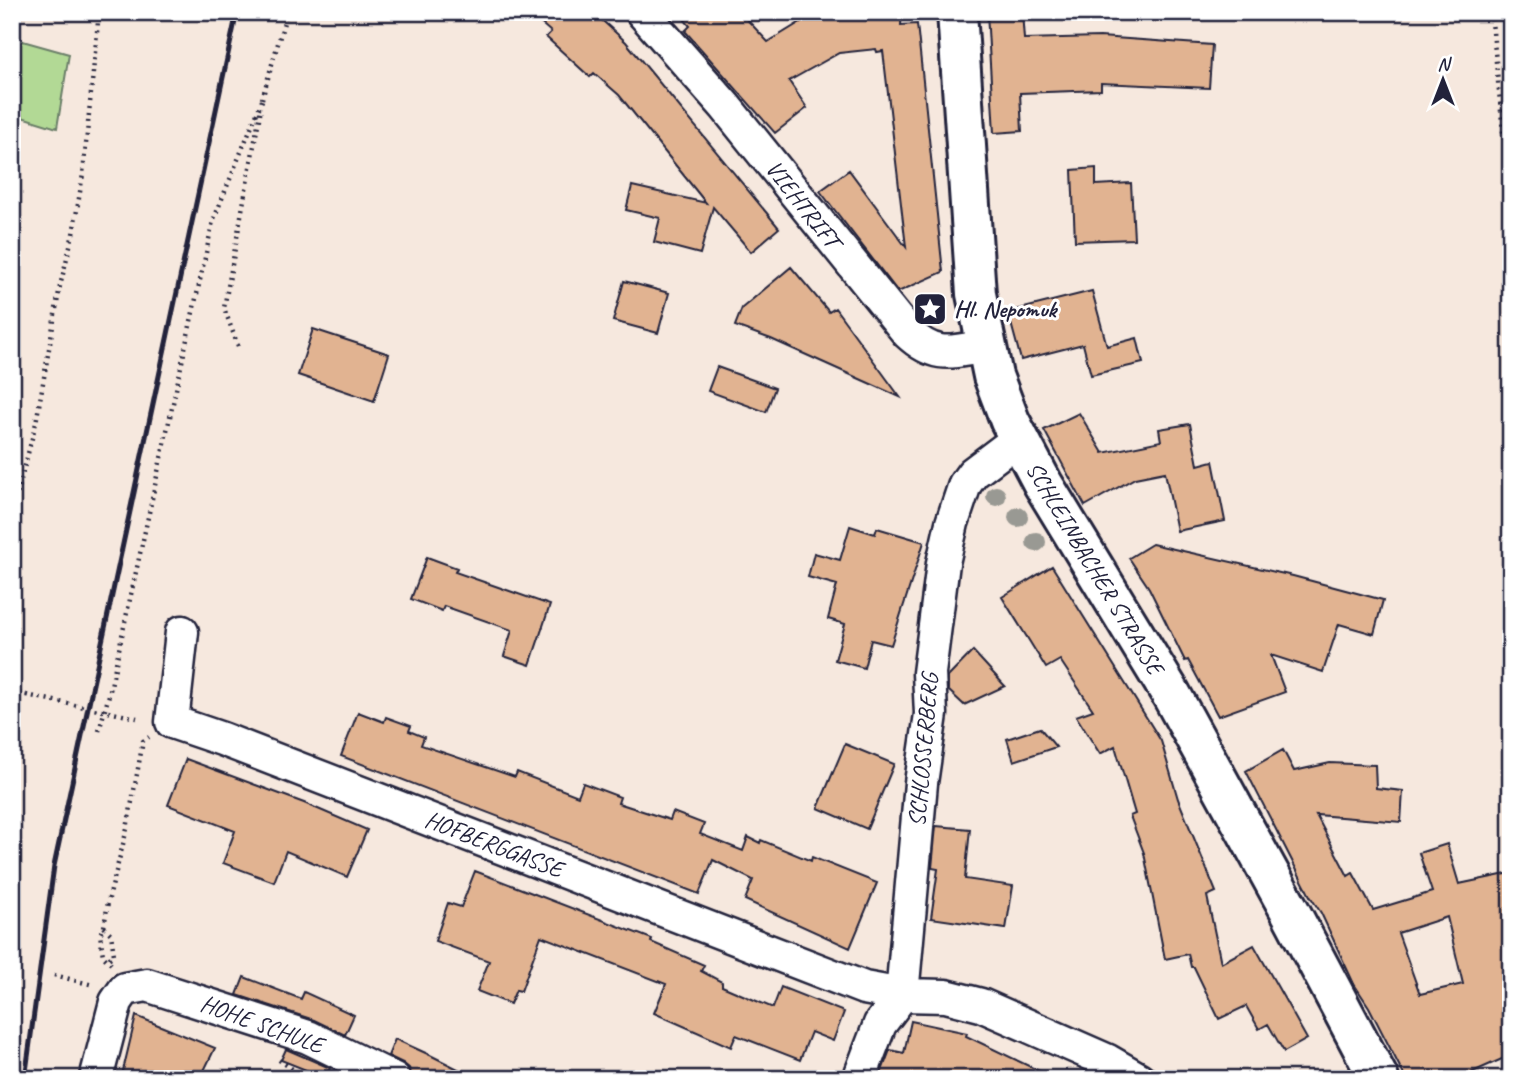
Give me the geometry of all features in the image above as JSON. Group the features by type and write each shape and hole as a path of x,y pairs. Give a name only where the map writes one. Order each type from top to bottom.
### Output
{"main road":[{"name":"SCHLEINBACHER STRASSE","path":"957,12 976,294 986,346 1001,399 1018,439 1178,706 1379,1079"}],"street":[{"name":"VIEHTRIFT","path":"642,12 725,106 908,333 921,345 934,351 986,346"},
{"name":"SCHLOSSERBERG","path":"902,995 921,783 931,714 929,673 943,563 965,484 984,462 1018,439"},
{"path":"181,726 172,722 182,632"},
{"name":"HOFBERGGASSE","path":"181,726 222,739 864,988 902,995 946,996 981,1005 1108,1061 1139,1079"},
{"name":"HOHE SCHULE","path":"96,1079 116,1002 125,989 147,985 308,1037 394,1079"},
{"path":"859,1079 880,1024 902,995"}],"path":[{"path":"12,514 36,423 60,286 73,234 83,174 99,12"},
{"path":"238,346 224,308 263,98 287,12"},
{"path":"1491,12 1503,131 1511,177"},
{"path":"99,731 213,221 263,98"},
{"path":"12,691 138,718"},
{"path":"104,927 111,933 114,955 108,959 103,956 100,934 104,927 127,829 143,741 158,731 170,731 181,726"},
{"path":"54,975 79,983"}],"green space":[{"path":"12,38 69,54 57,128 12,114"}],"building":[{"path":"528,12 593,12 626,42 779,228 751,252 713,207 700,254 654,242 660,218 626,210 632,186 706,203 619,95 594,73 590,77 546,37 551,32"},
{"path":"678,12 740,12 768,42 817,12 902,12 901,25 917,24 943,272 898,292 820,191 849,170 906,247 883,51 877,52 876,49 839,53 789,81 807,108 775,133 685,31 690,26"},
{"path":"987,12 1022,12 1024,39 1100,37 1212,45 1209,88 1101,83 1101,90 1020,93 1022,131 994,133"},
{"path":"1096,168 1096,185 1131,183 1134,239 1075,241 1072,170"},
{"path":"791,267 829,312 835,308 900,397 771,339 735,326 742,308"},
{"path":"624,281 669,293 658,333 613,321"},
{"path":"1092,291 1107,346 1137,338 1143,363 1091,375 1083,344 1021,360 1008,312"},
{"path":"313,329 389,354 374,401 298,375"},
{"path":"717,367 775,388 766,412 708,391"},
{"path":"1079,413 1103,453 1161,441 1159,429 1190,424 1198,465 1213,461 1225,521 1177,531 1165,472 1135,478 1085,506 1044,430"},
{"path":"850,526 875,534 877,528 924,542 891,645 871,640 864,668 835,660 845,624 828,619 837,585 808,577 814,553 840,560"},
{"path":"1152,544 1293,576 1383,600 1374,634 1339,624 1323,672 1271,655 1285,692 1218,716 1188,660 1185,661 1149,588 1129,558"},
{"path":"427,557 457,568 455,572 550,605 530,665 504,656 512,630 444,606 442,611 411,599"},
{"path":"1052,566 1161,741 1178,799 1216,892 1207,896 1221,963 1254,945 1307,1039 1284,1052 1268,1024 1259,1029 1246,1006 1219,1019 1194,967 1191,967 1188,954 1165,959 1144,853 1130,816 1135,814 1115,746 1100,754 1076,716 1093,710 1060,660 1046,668 1002,597"},
{"path":"973,651 1005,686 964,705 948,690 948,677"},
{"path":"358,712 384,722 386,717 411,726 409,731 424,737 421,745 515,777 517,772 578,796 583,783 620,797 618,803 670,820 673,812 704,824 700,834 743,851 748,837 760,843 761,840 811,861 812,857 877,883 850,948 745,900 753,880 713,860 699,894 341,756"},
{"path":"1040,728 1056,747 1014,761 1007,739"},
{"path":"845,744 894,764 867,829 818,808"},
{"path":"1283,750 1294,771 1330,763 1375,765 1376,788 1403,791 1401,822 1316,815 1348,876 1353,873 1373,910 1432,892 1419,853 1447,844 1459,884 1511,873 1511,1055 1457,1079 1406,1079 1369,1007 1354,984 1321,913 1246,771","holes":["1447,917 1463,984 1420,994 1398,933"]},
{"path":"186,759 304,803 367,830 347,877 286,851 274,882 223,863 235,831 168,805"},
{"path":"936,826 970,829 965,879 1013,886 1006,929 931,918 938,869 932,868"},
{"path":"475,871 652,939 651,942 704,965 701,971 722,982 722,986 773,1008 781,987 844,1012 833,1041 811,1032 800,1060 736,1035 731,1047 654,1013 666,984 541,936 521,991 516,990 510,1004 477,991 489,961 435,941 448,903 461,907"},
{"path":"244,977 301,999 304,992 354,1015 345,1035 314,1020 237,995"},
{"path":"136,1016 215,1048 200,1079 121,1079"},
{"path":"911,1021 967,1033 966,1036 1056,1079 879,1079 890,1050 904,1053"},
{"path":"395,1039 478,1079 417,1079 403,1063 388,1056"},
{"path":"286,1049 330,1068 326,1078 281,1060"}],"railway":[{"path":"25,1079 54,866 237,12"}],"place":[{"name":"Hl. Nepomuk","path":"930,309"}]}
